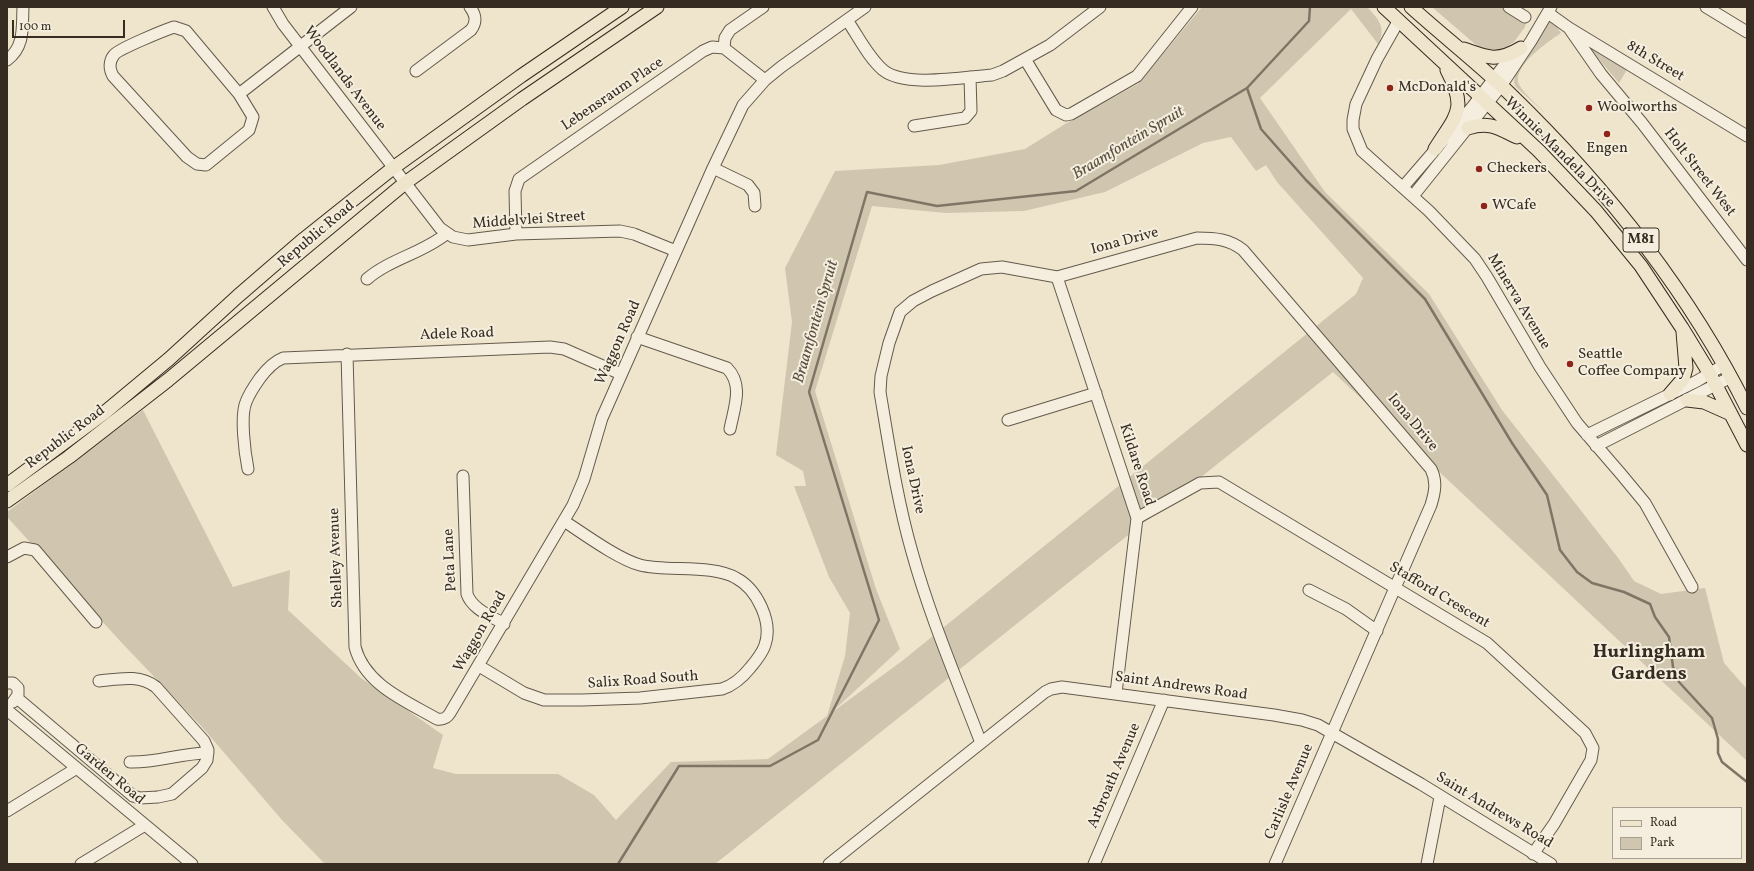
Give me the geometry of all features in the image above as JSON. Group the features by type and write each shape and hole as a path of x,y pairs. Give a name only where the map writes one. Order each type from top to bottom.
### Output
{"main road":[{"name":"Republic Road","path":"7,485 104,413 169,359 298,244 393,168 521,76 622,7"},
{"name":"Republic Road","path":"7,501 69,457 168,380 405,183 522,99 657,7"},
{"name":"Winnie Mandela Drive","path":"1384,7 1557,170 1596,211 1641,266 1682,328 1713,379 1747,445"},
{"name":"Winnie Mandela Drive","path":"1411,7 1497,83 1556,140 1643,243 1672,282 1731,377 1747,408"},
{"path":"1454,46 1483,56 1494,58 1509,55 1521,48"},
{"path":"1435,149 1455,117 1459,105 1457,91 1443,62"},
{"path":"1468,128 1477,125 1492,125 1518,138 1557,170"},
{"path":"1670,394 1683,379 1686,368 1682,328"},
{"path":"1687,400 1704,402 1731,414"}],"street":[{"path":"7,60 15,52 20,42 23,7"},
{"name":"Woodlands Avenue","path":"273,7 300,46 405,183"},
{"path":"240,94 351,7"},
{"path":"416,70 471,30 476,20 474,12 470,7"},
{"path":"764,7 730,30 725,38 724,48 765,80"},
{"name":"Waggon Road","path":"437,719 442,720 448,717 573,505 584,479 602,418 637,337 743,105 765,80 806,48 865,7"},
{"path":"847,20 872,58 884,70 902,79 915,81 970,77 1003,71 1060,38 1100,7"},
{"path":"1025,59 1056,110 1066,115 1071,114 1137,76 1192,7"},
{"path":"1509,7 1525,17"},
{"path":"1706,7 1747,32"},
{"path":"1413,196 1468,128 1484,101 1550,10"},
{"path":"1497,83 1531,41 1550,10"},
{"name":"8th Street","path":"1550,10 1569,28 1747,136"},
{"name":"Minerva Avenue","path":"1399,20 1377,59 1356,104 1353,129 1362,151 1368,158 1413,196 1475,259 1540,367 1577,423 1621,474 1644,504 1692,587"},
{"path":"170,28 180,28 186,31 240,94 252,114 253,121 249,130 209,163 202,165 187,157 113,76 110,71 110,62 116,52 170,28"},
{"name":"Holt Street West","path":"1569,28 1601,74 1642,123 1747,260"},
{"name":"Lebensraum Place","path":"516,234 515,191 519,179 703,51 712,47 724,48"},
{"path":"914,126 965,118 971,111 970,77"},
{"path":"1403,187 1435,149 1484,101"},
{"path":"714,168 748,185 754,193 756,206"},
{"path":"368,279 376,272 416,252 446,234 405,183"},
{"name":"Middelvlei Street","path":"446,234 468,240 516,234 627,232 676,251"},
{"name":"Iona Drive","path":"981,743 936,625 912,554 892,464 880,392 880,383 889,343 900,312 913,301 986,268 1002,267 1022,269 1057,277 1197,238 1219,239 1237,245 1243,250 1371,397 1432,472 1435,490 1431,505 1332,732"},
{"name":"Kildare Road","path":"1057,277 1137,518 1116,693"},
{"path":"637,337 727,368 734,375 737,383 737,394 730,429"},
{"name":"Adele Road","path":"248,469 244,433 244,408 257,383 272,364 278,360 347,354 550,347 564,349 621,374"},
{"name":"Shelley Avenue","path":"347,354 355,647 361,665 381,685 391,693 437,719"},
{"path":"1596,446 1687,400 1713,379 1724,366"},
{"path":"1587,435 1670,394 1713,379 1731,377"},
{"path":"1008,420 1096,393"},
{"name":"Peta Lane","path":"463,476 467,594 471,603 475,607 504,624"},
{"name":"Stafford Crescent","path":"1137,518 1200,483 1219,482 1487,643 1585,733 1590,741 1592,756 1588,768 1554,824 1533,854"},
{"name":"Salix Road South","path":"479,666 524,693 544,700 640,698 722,690 734,685 761,655 765,646 767,632 764,614 752,593 743,583 730,575 718,572 640,565 616,553 564,521"},
{"path":"7,557 24,548 35,550 96,622"},
{"path":"1309,590 1346,609 1377,631"},
{"path":"17,698 136,797 158,797 172,794 202,768 207,760 208,753 206,746 201,738 160,691 151,684 135,678 99,681"},
{"path":"7,684 13,683 19,691 17,698 7,708"},
{"name":"Saint Andrews Road","path":"829,864 1044,692 1051,689 1070,687 1302,720 1332,732 1551,864"},
{"name":"Arbroath Avenue","path":"1094,864 1164,700"},
{"name":"Garden Road","path":"7,708 192,864"},
{"name":"Carlisle Avenue","path":"1275,864 1332,732"},
{"path":"130,762 158,760 192,753 208,753"},
{"path":"7,811 77,768"},
{"path":"1427,864 1440,797"},
{"path":"80,864 145,825"}],"green space":[{"path":"1202,7 1367,7 1371,11 1378,19 1381,28 1382,33 1378,44 1351,9 1260,98 1325,192 1429,294 1502,410 1619,559 1634,581 1661,594 1705,588 1724,663 1747,689 1747,761 1333,372 715,864 325,864 282,820 202,727 121,642 7,517 7,512 143,410 233,587 290,570 288,610 361,678 443,735 433,768 456,774 558,774 594,795 616,820 671,762 768,759 827,716 845,656 850,613 829,577 794,486 806,486 803,471 776,455 792,322 785,268 835,171 939,165 1025,149 1065,124 1138,84","holes":["1231,137 1256,171 1266,165 1277,182 1363,278 1356,294 902,661 831,713 900,649 876,589 815,391 872,206 946,213 1024,211 1105,192 1203,143"]},
{"path":"1432,7 1506,7 1526,20 1525,27 1514,42 1502,50 1495,53 1483,51"},
{"path":"1548,22 1554,23 1561,33 1532,56 1520,71 1518,79 1522,90 1545,113 1516,87 1514,83 1515,74"},
{"path":"1580,37 1628,68 1619,83"}],"waterway":[{"name":"Braamfontein Spruit","path":"618,864 679,766 770,766 818,740 879,620 809,392 867,192 937,206 1076,191 1247,88 1309,21 1310,7"},
{"path":"1247,88 1261,129 1306,180 1425,299 1512,443 1547,495 1560,550 1577,572 1592,583 1624,592 1650,604 1655,617 1669,637 1673,667 1679,682 1712,718 1718,739 1718,753 1722,762 1747,782"}],"place":[{"name":"McDonald's","path":"1390,88"},
{"name":"Woolworths","path":"1589,108"},
{"name":"Engen","path":"1607,134"},
{"name":"Checkers","path":"1479,169"},
{"name":"WCafe","path":"1484,206"},
{"name":"Seattle Coffee Company","path":"1570,364"}],"district":[{"name":"Hurlingham Gardens","path":"1649,665"}]}
